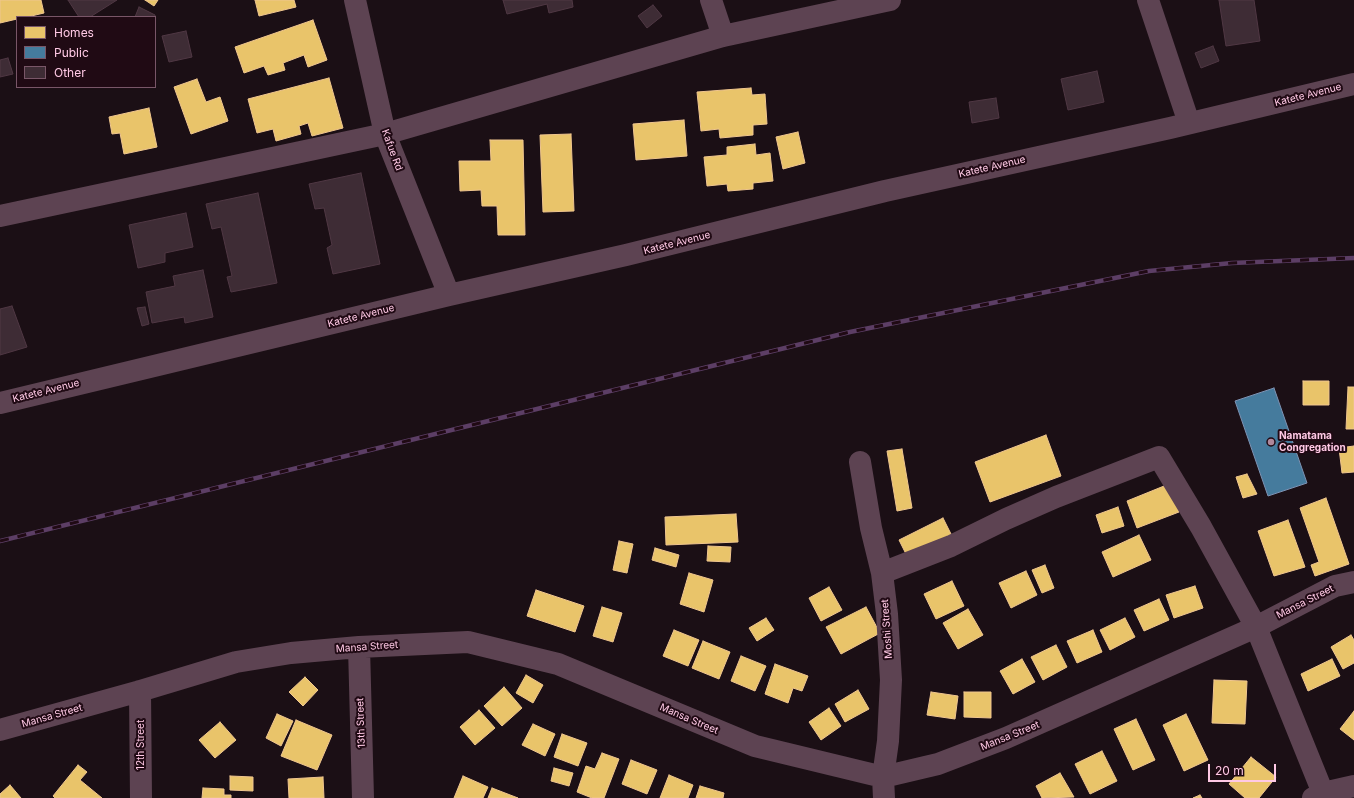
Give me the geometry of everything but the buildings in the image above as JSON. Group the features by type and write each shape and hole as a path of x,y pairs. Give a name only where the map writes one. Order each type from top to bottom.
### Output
{"street":[{"name":"Kafue Rd","path":"355,0 385,134 449,295"},
{"path":"711,0 723,36"},
{"path":"0,216 385,134 723,36 890,0"},
{"path":"1148,0 1189,123"},
{"name":"Katete Avenue","path":"0,403 449,295 626,255 885,191 1189,123 1354,84"},
{"path":"882,573 951,546 1006,519 1056,497 1159,457 1201,527 1256,627 1320,796 1354,786"},
{"name":"Moshi Street","path":"860,462 871,528 882,573 887,614 890,680 888,741 883,777 884,798"},
{"name":"Mansa Street","path":"0,730 140,691 236,662 291,653 359,647 468,642 558,664 756,746 883,777 938,764 1006,738 1256,627 1335,586 1354,582"},
{"name":"13th Street","path":"359,647 363,798"},
{"name":"12th Street","path":"140,691 141,798"}],"railway":[{"path":"0,541 850,332 1149,271 1232,263 1354,258"}],"place":[{"name":"Namatama Congregation","path":"1271,442"}]}
